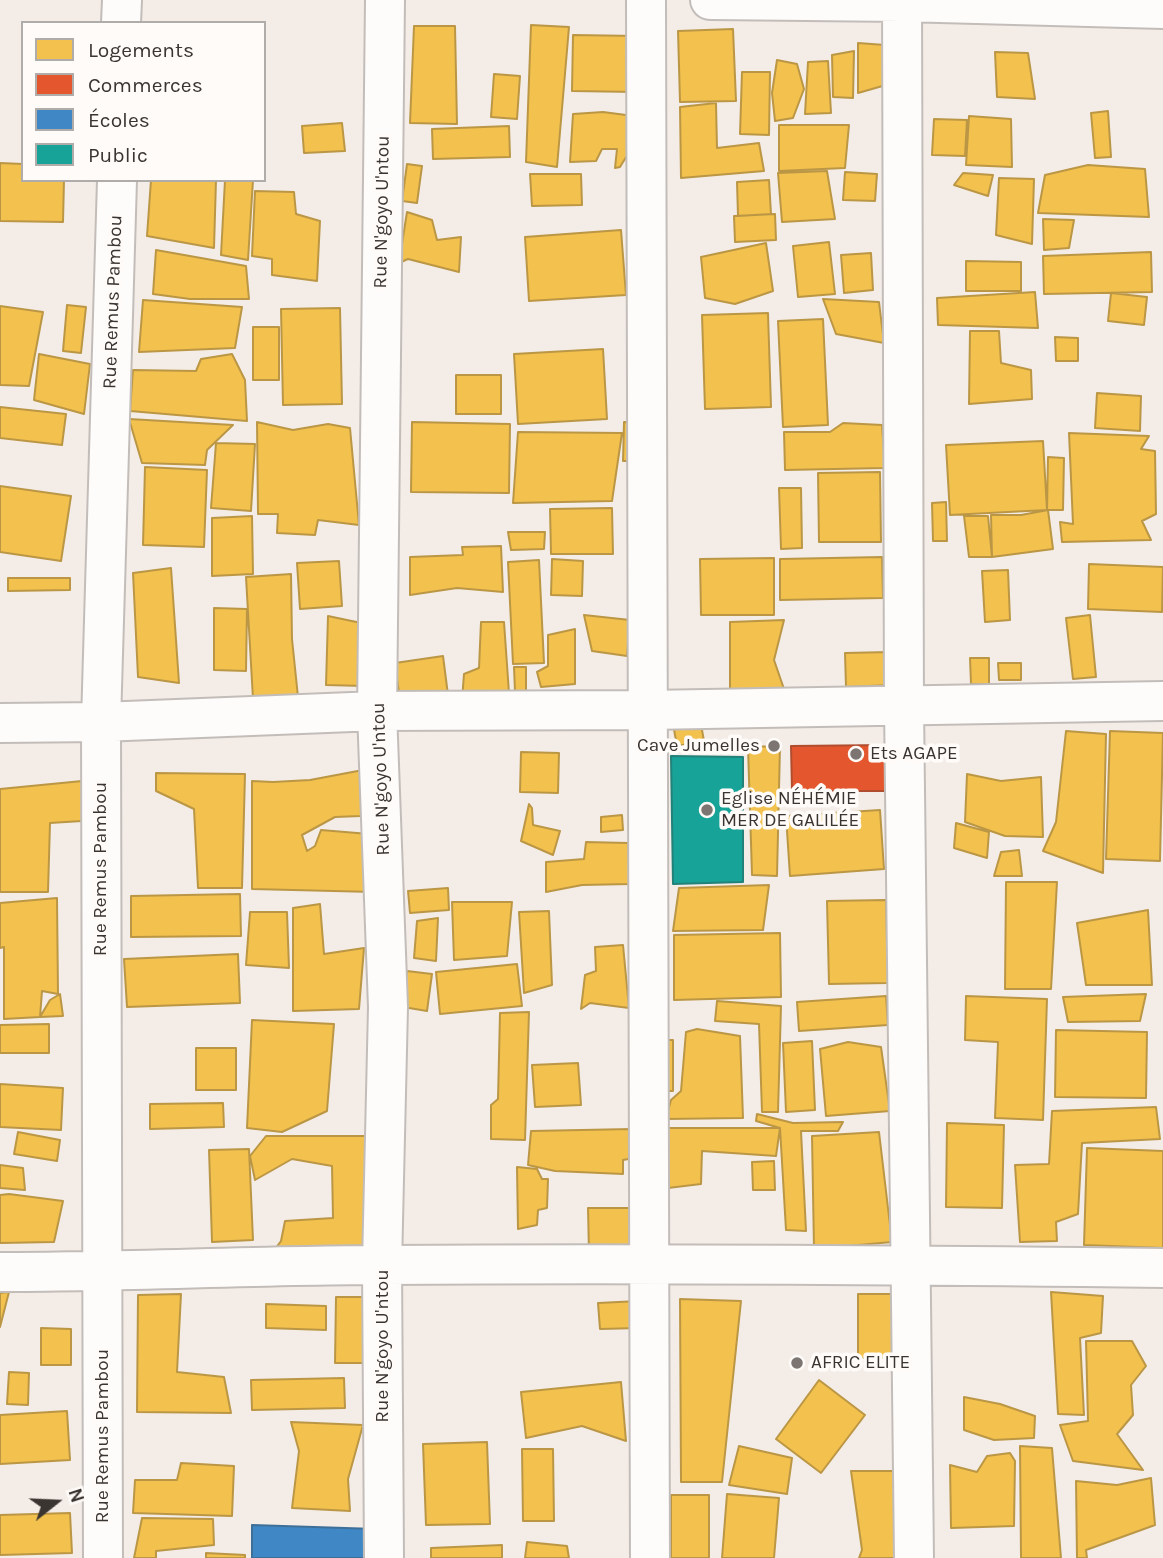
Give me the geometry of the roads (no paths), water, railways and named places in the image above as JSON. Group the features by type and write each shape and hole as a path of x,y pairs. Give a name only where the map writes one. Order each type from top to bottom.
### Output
{"street":[{"path":"121,21 122,0"},
{"name":"Rue N'goyo U'ntou","path":"384,1558 382,1265 388,1007 377,711 385,0"},
{"path":"646,0 650,1558"},
{"path":"710,0 902,1 1163,9"},
{"path":"902,1 904,705 914,1558"},
{"name":"Rue Remus Pambou","path":"103,1558 101,722 117,182"},
{"path":"0,723 101,722 377,711 649,710 1163,701"},
{"path":"0,1272 382,1265 649,1264 1163,1268"}],"place":[{"name":"Cave Jumelles","path":"774,746"},
{"name":"Ets AGAPE","path":"856,754"},
{"name":"Eglise NÉHÉMIE MER DE GALILÉE","path":"707,810"},
{"name":"AFRIC ELITE","path":"797,1363"}]}
